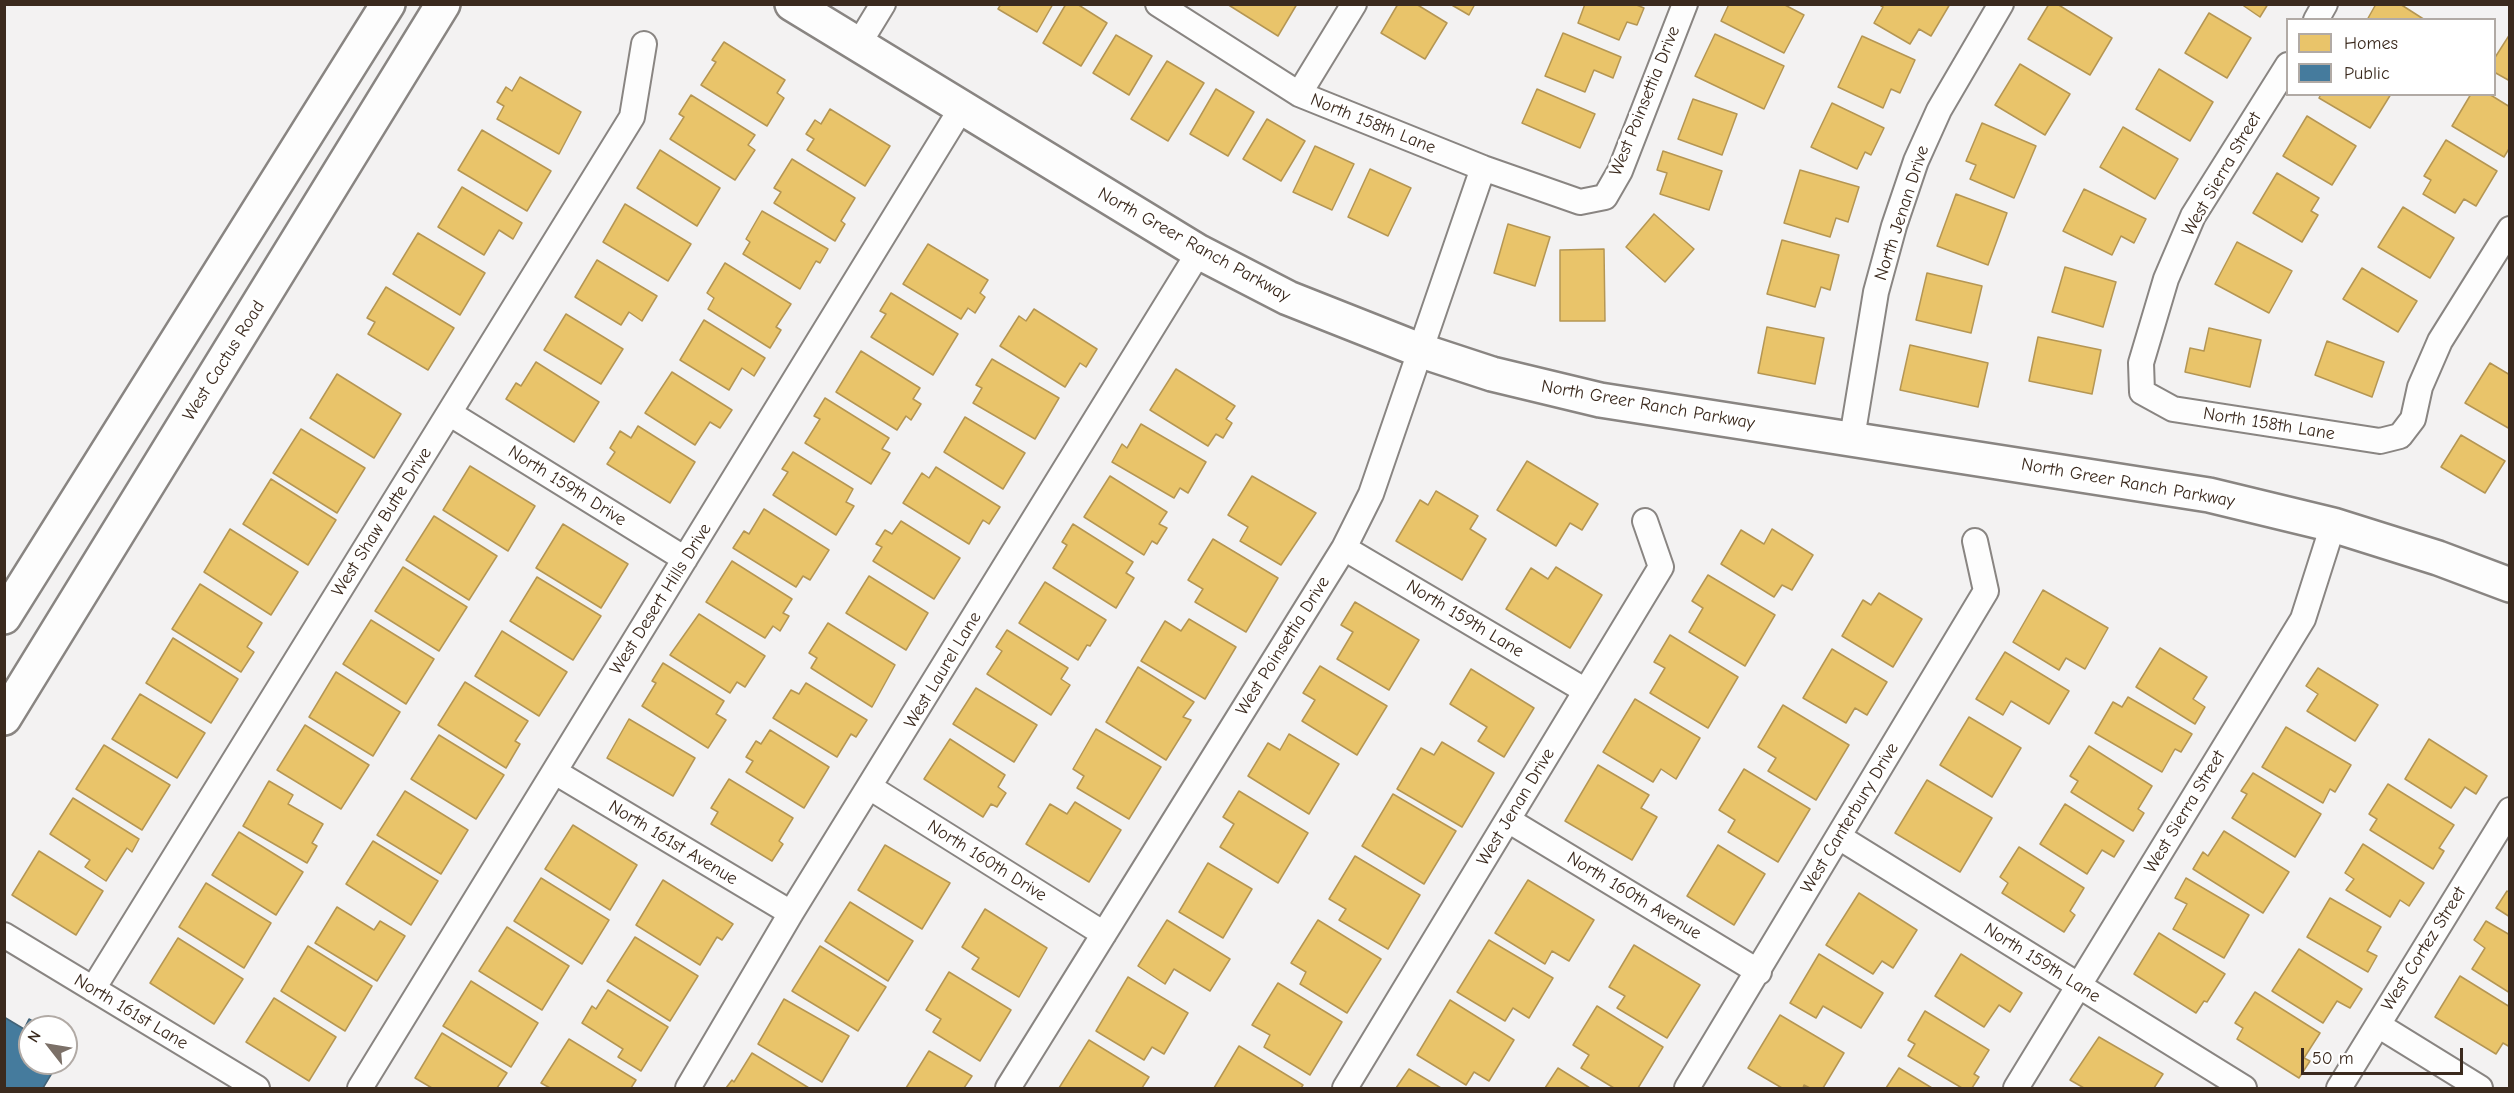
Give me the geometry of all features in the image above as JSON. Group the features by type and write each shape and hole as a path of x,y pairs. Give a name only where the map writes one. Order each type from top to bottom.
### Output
{"street":[{"path":"4,617 388,4"},
{"name":"West Cactus Road","path":"4,718 443,4"},
{"name":"North Greer Ranch Parkway","path":"792,4 1199,252 1288,298 1422,351 1492,374 1600,400 2209,495 2334,525 2438,558 2510,585"},
{"path":"858,45 883,4"},
{"name":"North 158th Lane","path":"1158,4 1299,94 1483,168 1580,202 1605,197"},
{"path":"1299,94 1354,4"},
{"name":"West Poinsettia Drive","path":"1605,197 1620,171 1685,4"},
{"name":"North Jenan Drive","path":"1852,438 1876,292 1901,205 1939,110 2001,4"},
{"path":"2317,18 2325,4"},
{"name":"West Shaw Butte Drive","path":"93,989 632,117 644,44"},
{"name":"West Sierra Street","path":"2142,392 2141,363 2166,279 2193,216 2286,68"},
{"name":"West Desert Hills Drive","path":"360,1089 961,109"},
{"name":"West Poinsettia Drive","path":"1008,1089 1344,548 1371,494 1483,168"},
{"name":"North 158th Lane","path":"2142,392 2173,409 2380,441 2400,436 2413,418 2420,387 2440,341 2510,229"},
{"name":"West Laurel Lane","path":"688,1089 791,913 871,788 1199,252"},
{"name":"North 159th Drive","path":"449,413 685,559"},
{"name":"West Jenan Drive","path":"1345,1089 1661,567 1645,520"},
{"name":"West Sierra Street","path":"2016,1089 2303,619 2334,525"},
{"name":"West Canterbury Drive","path":"1687,1089 1986,591 1975,541"},
{"name":"North 159th Lane","path":"1344,548 1586,691"},
{"name":"North 161st Avenue","path":"555,772 791,913"},
{"name":"North 160th Drive","path":"871,788 1104,934"},
{"name":"West Cortez Street","path":"2339,1089 2510,810"},
{"name":"North 160th Avenue","path":"1508,820 1759,972"},
{"name":"North 159th Lane","path":"1839,837 2244,1089"},
{"name":"North 161st Lane","path":"4,935 257,1089"},
{"path":"2378,1024 2480,1089"}],"building: Homes":[{"path":"1001,4 1053,4 1037,32 998,9"},
{"path":"1066,4 1077,4 1107,23 1081,66 1043,43"},
{"path":"1227,4 1297,4 1278,36"},
{"path":"1398,4 1416,4 1447,23 1425,59 1381,33"},
{"path":"1450,4 1475,4 1469,15"},
{"path":"1585,4 1634,4 1644,8 1637,25 1627,22 1619,40 1578,23"},
{"path":"1729,4 1783,4 1804,15 1784,53 1721,21"},
{"path":"1878,4 1950,4 1931,36 1919,29 1910,44 1874,23 1883,7"},
{"path":"2049,4 2057,4 2112,38 2090,75 2028,39"},
{"path":"2241,4 2268,4 2260,17"},
{"path":"2376,4 2400,4 2422,18 2368,18"},
{"path":"2209,13 2251,38 2227,78 2185,53"},
{"path":"1563,33 1621,57 1613,78 1594,70 1585,92 1545,76"},
{"path":"1715,34 1784,66 1764,109 1695,76"},
{"path":"2510,34 2510,81 2496,73 2496,56"},
{"path":"1116,35 1152,56 1129,95 1093,73"},
{"path":"1862,36 1915,60 1900,93 1891,89 1883,108 1838,87"},
{"path":"724,42 785,80 777,93 784,98 767,126 701,85 716,62 712,60"},
{"path":"1167,61 1204,83 1168,141 1131,119"},
{"path":"2020,64 2070,94 2045,135 1995,105"},
{"path":"2159,69 2213,102 2190,141 2136,109"},
{"path":"520,77 581,112 559,154 497,119 504,106 497,102 506,87 512,91"},
{"path":"1216,89 1254,112 1228,156 1190,134"},
{"path":"1537,89 1595,114 1580,148 1522,123"},
{"path":"691,95 755,135 748,145 755,150 735,180 670,139 684,117 679,114"},
{"path":"2320,96 2390,96 2370,128 2319,98"},
{"path":"2470,96 2492,96 2510,107 2510,147 2504,157 2452,126"},
{"path":"1693,99 1737,114 1722,155 1678,139"},
{"path":"1832,103 1884,128 1871,155 1865,152 1857,169 1811,147"},
{"path":"830,109 890,146 865,186 807,150 814,139 806,134 815,120 821,124"},
{"path":"2307,116 2356,146 2332,185 2283,156"},
{"path":"1267,119 1305,141 1281,181 1243,159"},
{"path":"1982,123 2036,146 2014,198 1970,179 1976,165 1966,161"},
{"path":"2123,127 2178,159 2155,199 2100,167"},
{"path":"482,130 551,171 527,211 458,170"},
{"path":"2446,140 2497,171 2476,206 2464,199 2455,213 2423,194 2431,180 2424,176"},
{"path":"1315,146 1354,164 1332,210 1293,192"},
{"path":"660,150 720,188 697,226 637,188"},
{"path":"1663,151 1722,171 1709,210 1660,194 1667,173 1657,170"},
{"path":"792,159 855,198 841,221 845,224 835,241 774,203 781,192 774,188"},
{"path":"1370,169 1411,188 1388,236 1348,217"},
{"path":"1800,170 1859,187 1848,222 1836,218 1830,237 1784,223"},
{"path":"2277,173 2319,198 2311,211 2318,215 2302,242 2253,213"},
{"path":"462,187 522,223 513,239 499,230 484,255 438,227"},
{"path":"2084,189 2146,219 2134,243 2121,236 2112,255 2063,231"},
{"path":"1956,194 2007,213 1988,265 1937,246"},
{"path":"625,204 691,244 668,281 603,242"},
{"path":"2403,207 2454,238 2430,278 2378,247"},
{"path":"762,211 828,249 820,263 816,261 800,289 743,254 750,242 746,239"},
{"path":"1654,214 1694,249 1665,282 1626,247"},
{"path":"1508,224 1550,237 1535,286 1494,273"},
{"path":"418,233 485,273 460,315 393,274"},
{"path":"1782,240 1839,255 1830,290 1821,287 1815,307 1767,294"},
{"path":"2237,242 2292,271 2269,313 2215,284"},
{"path":"928,244 988,280 980,293 985,297 975,313 968,308 961,319 903,284"},
{"path":"1604,249 1605,321 1560,321 1560,250"},
{"path":"597,260 657,296 642,321 629,312 621,325 575,297"},
{"path":"725,263 791,304 776,327 781,330 770,348 708,309 714,298 707,293"},
{"path":"2065,267 2116,282 2103,327 2052,312"},
{"path":"2362,268 2417,301 2398,332 2343,299"},
{"path":"1927,273 1982,286 1971,333 1916,320"},
{"path":"386,287 454,328 428,370 368,334 375,322 367,318"},
{"path":"891,293 958,334 933,375 871,337 886,314 880,311"},
{"path":"1034,309 1097,349 1086,367 1080,363 1065,387 1000,346 1019,316 1026,321"},
{"path":"566,314 623,349 601,384 544,350"},
{"path":"704,320 765,358 754,376 742,368 729,390 680,360"},
{"path":"1767,327 1824,338 1815,384 1758,373"},
{"path":"2209,328 2261,340 2250,387 2185,372 2190,348 2204,351"},
{"path":"2038,337 2101,350 2092,394 2029,381"},
{"path":"2327,341 2384,362 2372,397 2315,375"},
{"path":"1910,345 1988,363 1978,407 1900,390"},
{"path":"861,351 920,388 913,399 921,404 911,420 906,416 897,430 836,392"},
{"path":"992,359 1059,398 1035,439 973,403 982,388 976,385"},
{"path":"536,362 599,402 574,442 506,399 516,383 521,386"},
{"path":"2490,363 2510,375 2510,429 2465,403"},
{"path":"1176,369 1235,406 1226,419 1232,423 1223,438 1216,434 1208,446 1150,410"},
{"path":"672,372 732,410 720,428 710,422 695,445 645,413"},
{"path":"337,374 401,414 374,458 310,418"},
{"path":"825,398 889,438 882,449 890,453 871,484 805,443 820,419 814,416"},
{"path":"965,417 1025,453 1003,489 944,452"},
{"path":"1141,424 1206,462 1188,493 1180,488 1174,498 1112,462 1122,444 1127,448"},
{"path":"638,426 695,462 670,503 607,464 615,452 610,448 620,431 631,438"},
{"path":"301,429 365,468 337,513 273,473"},
{"path":"2461,435 2505,461 2485,493 2441,467"},
{"path":"793,452 853,489 846,502 854,506 836,535 773,495 788,472 782,469"},
{"path":"1527,461 1598,504 1582,530 1570,523 1556,546 1497,510"},
{"path":"470,466 535,506 508,551 443,510"},
{"path":"936,467 1000,507 989,524 983,520 969,544 903,503 922,473 929,478"},
{"path":"1110,476 1167,512 1159,524 1167,528 1157,544 1152,541 1144,555 1084,517"},
{"path":"1252,476 1316,513 1281,565 1240,541 1248,527 1228,515"},
{"path":"271,479 336,520 308,565 243,524"},
{"path":"1436,491 1478,516 1470,529 1486,539 1462,580 1396,541 1420,500 1428,505"},
{"path":"764,509 829,550 810,580 803,576 796,587 733,548 744,531 749,534"},
{"path":"434,516 497,556 469,600 406,560"},
{"path":"901,521 960,558 934,599 873,561 882,547 876,544 885,530 892,534"},
{"path":"563,524 628,564 601,608 536,568"},
{"path":"1073,524 1133,562 1126,573 1134,578 1116,608 1053,568 1067,545 1062,542"},
{"path":"230,529 298,572 271,615 204,572"},
{"path":"1772,529 1813,555 1792,590 1782,585 1774,597 1721,564 1741,530 1764,544"},
{"path":"1213,539 1278,578 1246,632 1195,602 1203,589 1188,580"},
{"path":"732,561 792,599 783,613 789,616 780,631 773,626 765,638 706,602"},
{"path":"403,567 467,607 439,651 375,611"},
{"path":"1556,567 1602,595 1570,648 1506,609 1531,568 1548,579"},
{"path":"1708,575 1775,615 1745,666 1689,632 1703,608 1692,601"},
{"path":"869,576 928,613 906,650 846,613"},
{"path":"537,577 601,616 573,660 510,621"},
{"path":"1045,582 1106,620 1090,646 1087,645 1078,660 1019,623"},
{"path":"200,584 262,623 247,647 254,652 241,672 172,629"},
{"path":"2043,590 2108,628 2085,669 2066,658 2059,670 2013,642"},
{"path":"1879,593 1922,619 1893,667 1842,636 1863,600 1871,605"},
{"path":"1355,602 1419,640 1389,690 1337,659 1353,632 1341,625"},
{"path":"699,614 765,656 745,687 737,682 730,693 670,655"},
{"path":"1189,619 1236,647 1205,699 1141,661 1165,621 1181,631"},
{"path":"371,620 434,659 406,704 343,664"},
{"path":"828,623 895,665 872,707 811,668 817,658 809,653"},
{"path":"1007,630 1068,668 1061,679 1070,685 1051,715 987,674 1002,651 996,647"},
{"path":"502,631 567,672 539,716 475,676"},
{"path":"1670,635 1738,677 1708,728 1650,693 1665,668 1654,662"},
{"path":"173,638 238,679 211,723 146,683"},
{"path":"2160,648 2207,677 2193,699 2205,707 2195,724 2136,687"},
{"path":"1832,649 1887,682 1867,715 1855,708 1846,723 1803,698"},
{"path":"2005,652 2069,691 2049,724 2011,701 2003,715 1976,699"},
{"path":"663,663 724,701 716,714 726,720 708,748 642,706 656,683 652,681"},
{"path":"1320,666 1387,706 1357,755 1302,721 1315,700 1303,693"},
{"path":"1138,667 1194,702 1183,717 1191,720 1166,760 1106,722"},
{"path":"2318,668 2378,705 2355,741 2307,711 2318,694 2306,686"},
{"path":"1471,669 1534,708 1504,757 1478,741 1487,727 1450,704"},
{"path":"336,672 400,712 373,756 309,717"},
{"path":"465,682 528,721 515,741 520,744 506,768 438,725"},
{"path":"806,683 867,720 856,737 851,734 837,757 773,718 791,690 799,694"},
{"path":"976,688 1037,725 1014,762 953,724"},
{"path":"140,694 205,733 177,778 112,739"},
{"path":"2128,697 2192,734 2181,752 2175,749 2162,772 2095,733 2113,702 2122,707"},
{"path":"1635,699 1700,738 1676,779 1661,769 1653,782 1603,752"},
{"path":"1783,705 1849,745 1816,800 1768,771 1776,758 1758,747"},
{"path":"1969,717 2021,748 1992,797 1940,765"},
{"path":"629,719 695,758 673,796 607,758"},
{"path":"305,725 369,765 341,809 277,770"},
{"path":"2286,727 2351,765 2335,792 2330,789 2323,803 2262,767"},
{"path":"1096,729 1161,767 1129,819 1077,788 1084,776 1073,769"},
{"path":"770,730 829,767 804,808 746,772 753,761 746,757 756,741 761,744"},
{"path":"1289,734 1339,764 1309,814 1248,776 1268,743 1280,750"},
{"path":"439,735 504,775 476,819 411,779"},
{"path":"950,739 1005,775 998,787 1006,793 997,807 991,804 983,817 924,779"},
{"path":"2429,739 2487,776 2476,794 2465,787 2451,808 2405,779"},
{"path":"1442,742 1494,773 1462,827 1397,789 1421,748 1434,755"},
{"path":"104,745 170,785 142,830 76,789"},
{"path":"2089,746 2152,786 2138,809 2144,813 2133,831 2071,792 2078,781 2070,776"},
{"path":"1598,765 1649,795 1641,808 1657,817 1632,860 1565,821"},
{"path":"1744,769 1810,809 1778,862 1728,832 1735,820 1719,810"},
{"path":"2253,773 2321,814 2295,857 2232,818 2247,794 2241,791"},
{"path":"729,779 793,818 779,841 783,844 772,861 711,824 718,812 711,808"},
{"path":"1927,780 1992,818 1960,872 1895,833"},
{"path":"269,781 293,795 288,804 323,824 312,843 317,846 307,863 243,826"},
{"path":"2388,784 2454,825 2439,848 2444,851 2433,869 2370,830 2377,819 2369,814"},
{"path":"405,791 468,830 441,874 377,835"},
{"path":"1239,791 1308,833 1278,883 1220,847 1234,824 1223,817"},
{"path":"1393,794 1456,831 1424,884 1362,846"},
{"path":"73,798 139,839 132,852 127,848 106,881 85,867 90,860 50,834"},
{"path":"1075,802 1121,830 1089,882 1026,844 1050,804 1067,814"},
{"path":"2065,804 2124,841 2114,857 2102,850 2087,874 2040,844"},
{"path":"573,825 637,865 610,910 545,869"},
{"path":"2224,831 2289,872 2263,913 2193,869 2203,852 2208,856"},
{"path":"239,832 303,872 276,915 212,875"},
{"path":"373,841 438,881 411,925 346,884"},
{"path":"2363,844 2424,883 2409,906 2400,900 2390,917 2346,890 2354,879 2345,873"},
{"path":"885,845 950,883 922,929 858,890"},
{"path":"1718,845 1765,874 1734,925 1687,896"},
{"path":"2019,847 2084,888 2070,911 2075,915 2064,932 2002,893 2008,883 2000,877"},
{"path":"39,851 103,891 76,935 12,895"},
{"path":"1355,856 1420,895 1388,949 1339,920 1346,909 1329,899"},
{"path":"1208,863 1252,889 1223,938 1179,912"},
{"path":"541,878 609,920 582,964 514,921"},
{"path":"2186,878 2249,915 2224,958 2173,929 2187,904 2175,898"},
{"path":"663,880 733,924 722,940 717,937 700,965 636,925"},
{"path":"1528,880 1594,920 1569,961 1552,951 1545,964 1495,933"},
{"path":"206,883 271,923 244,968 179,927"},
{"path":"2507,891 2510,893 2510,917 2496,908"},
{"path":"1859,893 1917,930 1893,968 1882,961 1873,974 1826,945"},
{"path":"2330,898 2381,927 2367,951 2377,956 2368,972 2307,937"},
{"path":"850,902 913,941 888,981 825,941"},
{"path":"337,907 374,930 380,921 405,936 377,981 315,943"},
{"path":"985,909 1047,948 1019,997 972,969 979,958 962,947"},
{"path":"1167,920 1230,959 1210,991 1174,969 1165,984 1138,966"},
{"path":"1318,920 1381,959 1347,1013 1300,984 1306,972 1291,963"},
{"path":"2486,921 2510,935 2510,993 2472,969 2485,948 2474,940"},
{"path":"507,927 569,966 542,1010 479,971"},
{"path":"2159,933 2225,974 2207,1002 2204,1001 2196,1013 2134,974"},
{"path":"635,937 698,976 670,1021 607,981"},
{"path":"178,938 243,979 214,1024 150,983"},
{"path":"1489,940 1553,978 1529,1018 1513,1008 1505,1021 1457,992"},
{"path":"1634,945 1700,985 1667,1038 1617,1008 1625,996 1609,987"},
{"path":"308,946 372,986 345,1031 281,991"},
{"path":"820,946 886,987 858,1031 792,991"},
{"path":"2299,949 2362,989 2350,1008 2337,1001 2323,1023 2272,991"},
{"path":"1819,954 1883,993 1861,1028 1823,1006 1816,1018 1790,1003"},
{"path":"1961,954 2022,993 2010,1012 1999,1005 1984,1027 1935,996"},
{"path":"949,972 1011,1010 980,1061 933,1032 941,1019 926,1010"},
{"path":"2460,976 2510,1007 2510,1047 2503,1043 2496,1054 2435,1017"},
{"path":"1128,977 1188,1013 1164,1054 1152,1047 1144,1060 1096,1031"},
{"path":"471,981 538,1023 511,1067 443,1026"},
{"path":"1278,983 1342,1022 1310,1075 1264,1047 1270,1035 1252,1025"},
{"path":"608,990 668,1027 641,1071 618,1057 623,1049 582,1023 592,1006 596,1009"},
{"path":"2255,992 2320,1033 2304,1058 2310,1061 2299,1078 2237,1039 2243,1028 2235,1023"},
{"path":"274,998 336,1037 309,1081 246,1042"},
{"path":"784,999 849,1036 822,1082 758,1044"},
{"path":"1450,1000 1514,1040 1489,1081 1474,1072 1466,1085 1417,1055"},
{"path":"1597,1006 1663,1047 1638,1088 1614,1088 1581,1068 1589,1055 1573,1045"},
{"path":"1925,1011 1989,1050 1974,1074 1979,1077 1972,1088 1962,1088 1908,1056 1915,1044 1908,1040"},
{"path":"1780,1015 1844,1053 1823,1088 1810,1088 1804,1085 1803,1088 1782,1088 1748,1068"},
{"path":"442,1033 507,1073 497,1088 432,1088 415,1078"},
{"path":"2099,1037 2163,1074 2154,1088 2084,1088 2070,1080"},
{"path":"569,1039 636,1080 631,1088 550,1088 541,1083"},
{"path":"1089,1040 1149,1077 1142,1088 1059,1088"},
{"path":"1239,1046 1303,1085 1301,1088 1214,1088"},
{"path":"929,1051 972,1076 964,1088 906,1088"},
{"path":"752,1053 809,1088 726,1088 732,1080 734,1082"},
{"path":"1558,1068 1590,1088 1545,1088"},
{"path":"1899,1068 1932,1088 1886,1088"},
{"path":"1409,1069 1441,1088 1396,1088"}],"building: Public":[{"path":"4,1017 18,1025 18,1075 51,1075 43,1088 4,1088"}]}
